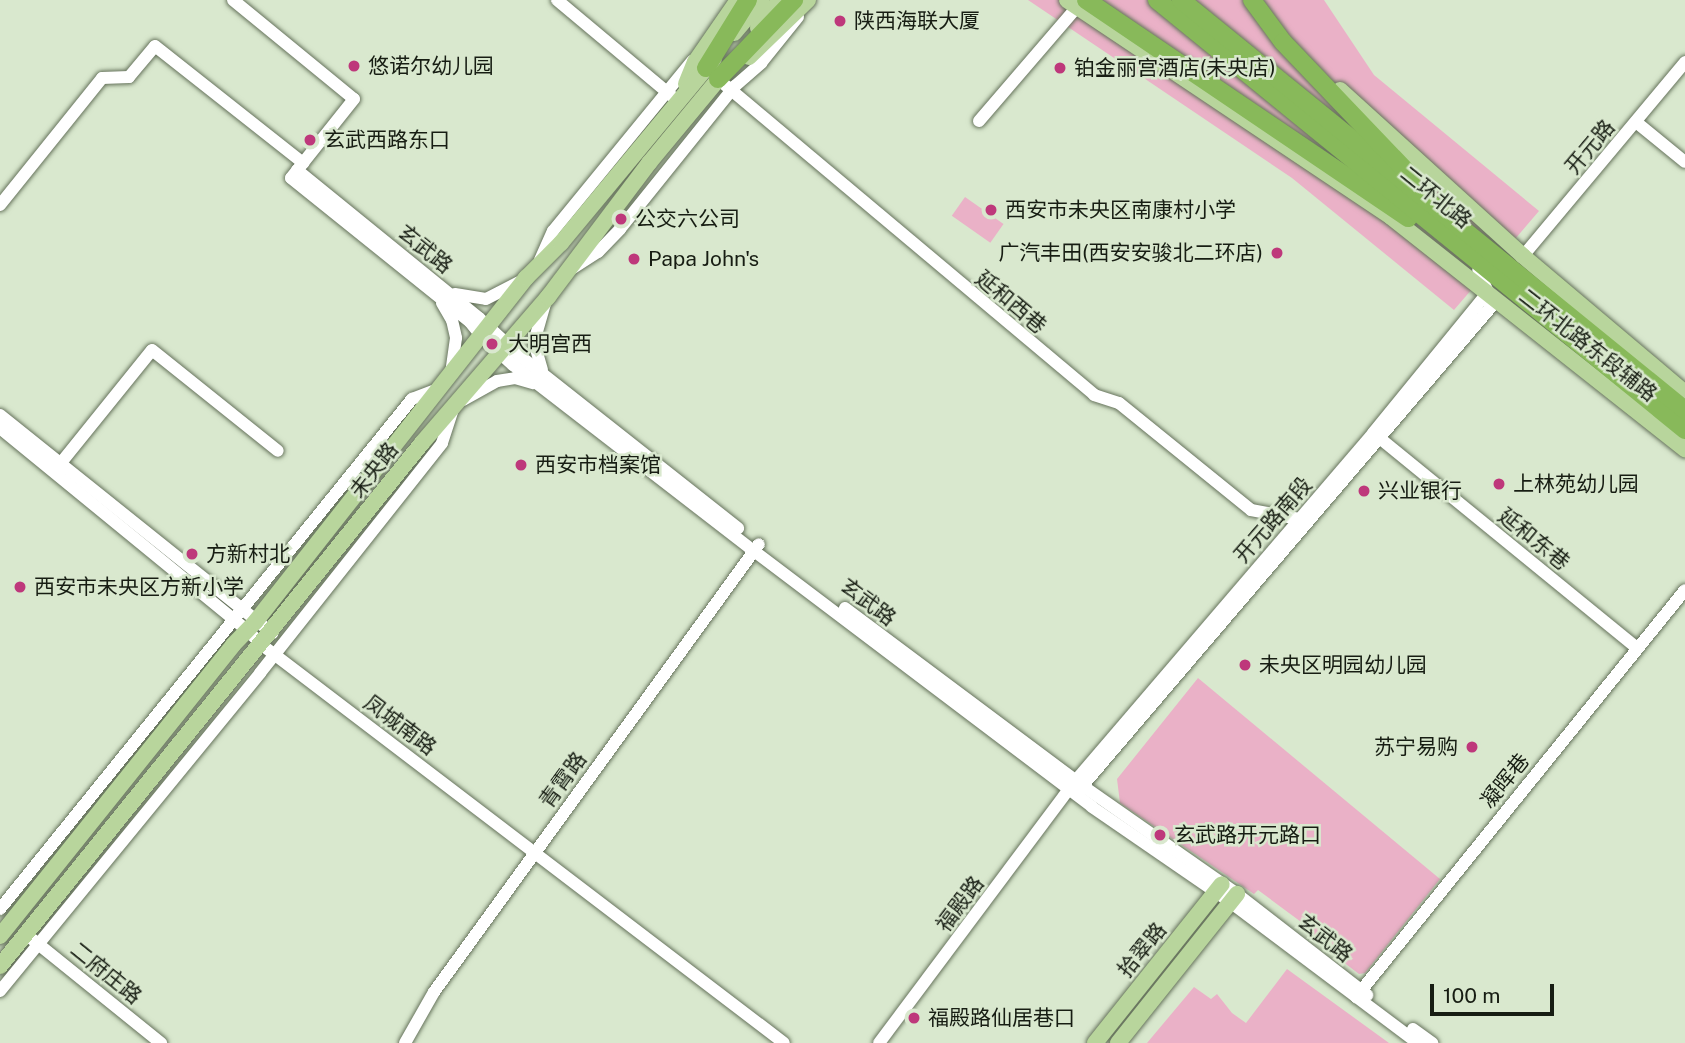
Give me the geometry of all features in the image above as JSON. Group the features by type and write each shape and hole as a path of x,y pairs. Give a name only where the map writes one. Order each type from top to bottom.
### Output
{"highway":[{"path":"719,80 748,0"},
{"name":"二环北路","path":"1157,0 1350,148 1460,227 1685,410"},
{"name":"二环北路","path":"1181,0 1515,290 1685,430"},
{"path":"1252,0 1283,42 1460,227"},
{"path":"1077,2 1379,197 1478,270 1515,290"},
{"path":"719,80 794,3"}],"main road":[{"path":"675,95 738,0"},
{"name":"未央路","path":"0,966 32,939 269,644 422,443 548,297 649,163 719,80 762,0"},
{"name":"二环北路东段辅路","path":"1259,0 1297,47 1370,119 1523,257 1685,393"},
{"name":"二环北路东段辅路","path":"1077,2 1391,217 1685,449"},
{"path":"719,80 789,21 794,3"},
{"name":"未央路","path":"0,936 6,905 252,625 446,383 526,278 561,243 642,144 675,95 719,80"},
{"name":"拾翠路","path":"1095,1043 1219,888"},
{"name":"拾翠路","path":"1118,1043 1233,898"}],"street":[{"path":"233,0 354,99 297,170"},
{"path":"538,265 553,231 617,152 675,95 556,0"},
{"path":"979,121 1077,2"},
{"name":"玄武路","path":"0,205 102,78 129,77 155,46 503,348 551,386 757,548 1076,787 1233,898 1418,1043"},
{"name":"开元路","path":"1523,257 1685,62"},
{"path":"567,272 598,252 646,196 719,80"},
{"name":"延和西巷","path":"719,80 1094,395 1119,403 1251,510 1299,519"},
{"path":"1636,122 1685,162"},
{"path":"617,152 642,144"},
{"path":"646,196 649,163"},
{"path":"1478,270 1492,296"},
{"path":"438,290 486,299 526,278"},
{"path":"6,905 412,400 446,383 456,345 454,328 438,290"},
{"name":"开元路南段","path":"1076,787 1377,436 1492,296"},
{"path":"548,297 536,332 534,351 551,386"},
{"path":"60,464 152,350 278,451"},
{"path":"456,406 490,384 515,378 551,386"},
{"name":"凤城南路","path":"0,415 239,615"},
{"name":"凤城南路","path":"0,428 252,625 269,644 785,1043"},
{"name":"开元路南段","path":"1076,787 1299,519 1377,436"},
{"name":"延和东巷","path":"1377,436 1637,648"},
{"name":"青霄路","path":"405,1043 434,992 757,548"},
{"name":"凝晖巷","path":"1358,994 1685,590"},
{"name":"福殿路","path":"879,1043 1076,787"},
{"name":"福殿路","path":"886,1043 1076,787"},
{"path":"0,991 32,939"},
{"name":"二府庄路","path":"32,939 161,1043"},
{"name":"玄武路","path":"1358,994 1432,1043"}],"shaded area":[{"path":"1028,0 1324,0 1374,75 1539,211 1454,310 1292,178"},
{"path":"965,197 1004,224 990,243 952,216"},
{"path":"1198,678 1440,879 1365,973 1359,974 1309,936 1312,930 1258,890 1254,894 1120,803 1117,779"},
{"path":"1287,969 1389,1043 1147,1043 1194,987 1211,999 1217,994 1232,1013 1246,1023"}],"place":[{"name":"陕西海联大厦","path":"840,21"},
{"name":"悠诺尔幼儿园","path":"354,66"},
{"name":"铂金丽宫酒店(未央店)","path":"1060,68"},
{"name":"玄武西路东口","path":"310,140"},
{"name":"西安市未央区南康村小学","path":"991,210"},
{"name":"公交六公司","path":"621,219"},
{"name":"广汽丰田(西安安骏北二环店)","path":"1277,253"},
{"name":"Papa John's","path":"634,259"},
{"name":"大明宫西","path":"492,344"},
{"name":"西安市档案馆","path":"521,465"},
{"name":"上林苑幼儿园","path":"1499,484"},
{"name":"兴业银行","path":"1364,491"},
{"name":"方新村北","path":"192,554"},
{"name":"西安市未央区方新小学","path":"20,587"},
{"name":"未央区明园幼儿园","path":"1245,665"},
{"name":"苏宁易购","path":"1472,747"},
{"name":"玄武路开元路口","path":"1160,835"},
{"name":"福殿路仙居巷口","path":"914,1018"}]}
